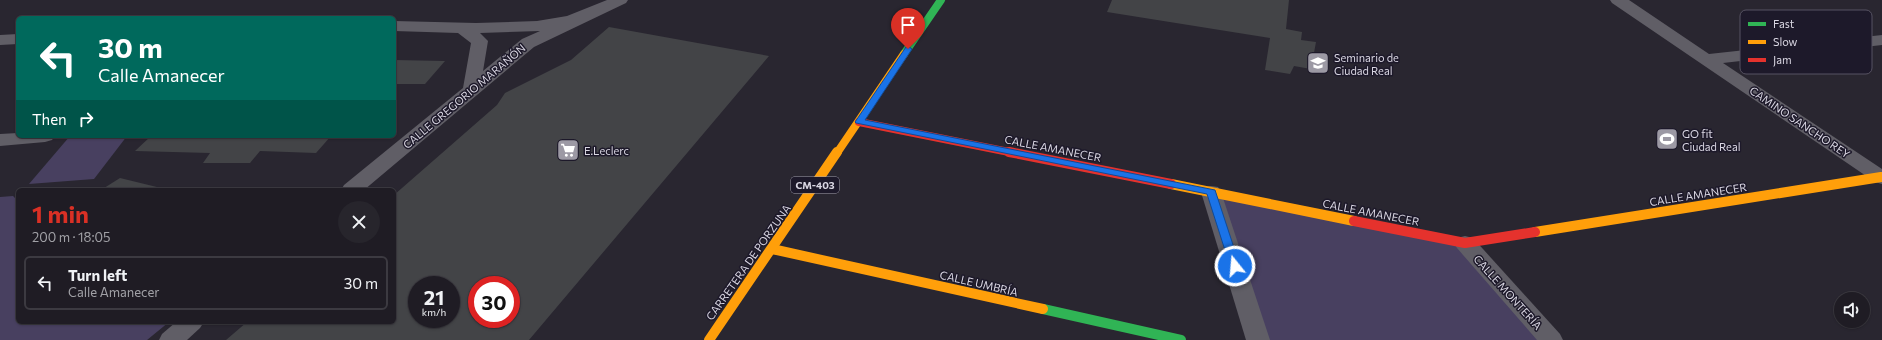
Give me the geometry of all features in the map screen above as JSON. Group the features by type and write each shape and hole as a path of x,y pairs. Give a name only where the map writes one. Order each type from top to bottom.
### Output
{"street":[{"path":"396,26 514,28 558,24 586,15 620,0"},
{"name":"CARRETERA DE PORZUNA","path":"709,340 941,0"},
{"name":"CAMINO SANCHO REY","path":"1618,0 1882,178"},
{"name":"CALLE GREGORIO MARAÑÓN","path":"353,188 528,44 586,15"},
{"path":"461,27 480,41 471,91"},
{"path":"0,40 16,39"},
{"path":"1872,41 1882,40"},
{"path":"1708,60 1740,56"},
{"name":"CALLE AMANECER","path":"859,122 1465,243 1882,178"},
{"path":"0,140 22,138"},
{"path":"1211,192 1258,340"},
{"name":"CALLE MONTERÍA","path":"1465,243 1551,340"},
{"name":"CALLE UMBRÍA","path":"772,249 1181,340"},
{"path":"171,340 190,324"}],"shaded area":[{"path":"68,138 125,138 94,179 29,184"},
{"path":"1211,192 1465,243 1551,340 1265,340"},
{"path":"13,196 16,199 16,324 167,324 147,340 0,340 0,197"}],"building":[{"path":"1112,0 1289,0 1286,29 1302,32 1301,40 1316,42 1311,69 1294,66 1290,74 1265,70 1270,38 1107,12"},
{"name":"E.Leclerc","path":"609,27 769,56 529,340 226,340 245,324 396,324 396,193 497,105 505,93 571,60"},
{"path":"396,60 445,61 425,84 396,84"},
{"path":"149,138 329,138 316,153 260,151 250,163 203,163 210,153 135,151"},
{"path":"120,178 161,188 104,188"}],"traffic: fast":[{"path":"904,54 941,0"},
{"path":"1043,309 1181,340"}],"traffic: slow":[{"path":"709,340 904,54"},
{"path":"1535,232 1881,177"},
{"path":"1171,184 1354,221"},
{"path":"772,249 1043,309"}],"traffic: jam":[{"path":"859,122 1171,184"},
{"path":"1354,221 1465,243 1535,232"}],"place":[{"name":"Seminario de Ciudad Real","path":"1318,63"},
{"name":"GO fit Ciudad Real","path":"1667,139"},
{"name":"E.Leclerc","path":"568,150"}],"route":[{"path":"908,49 859,122 1211,192 1235,266"}]}
